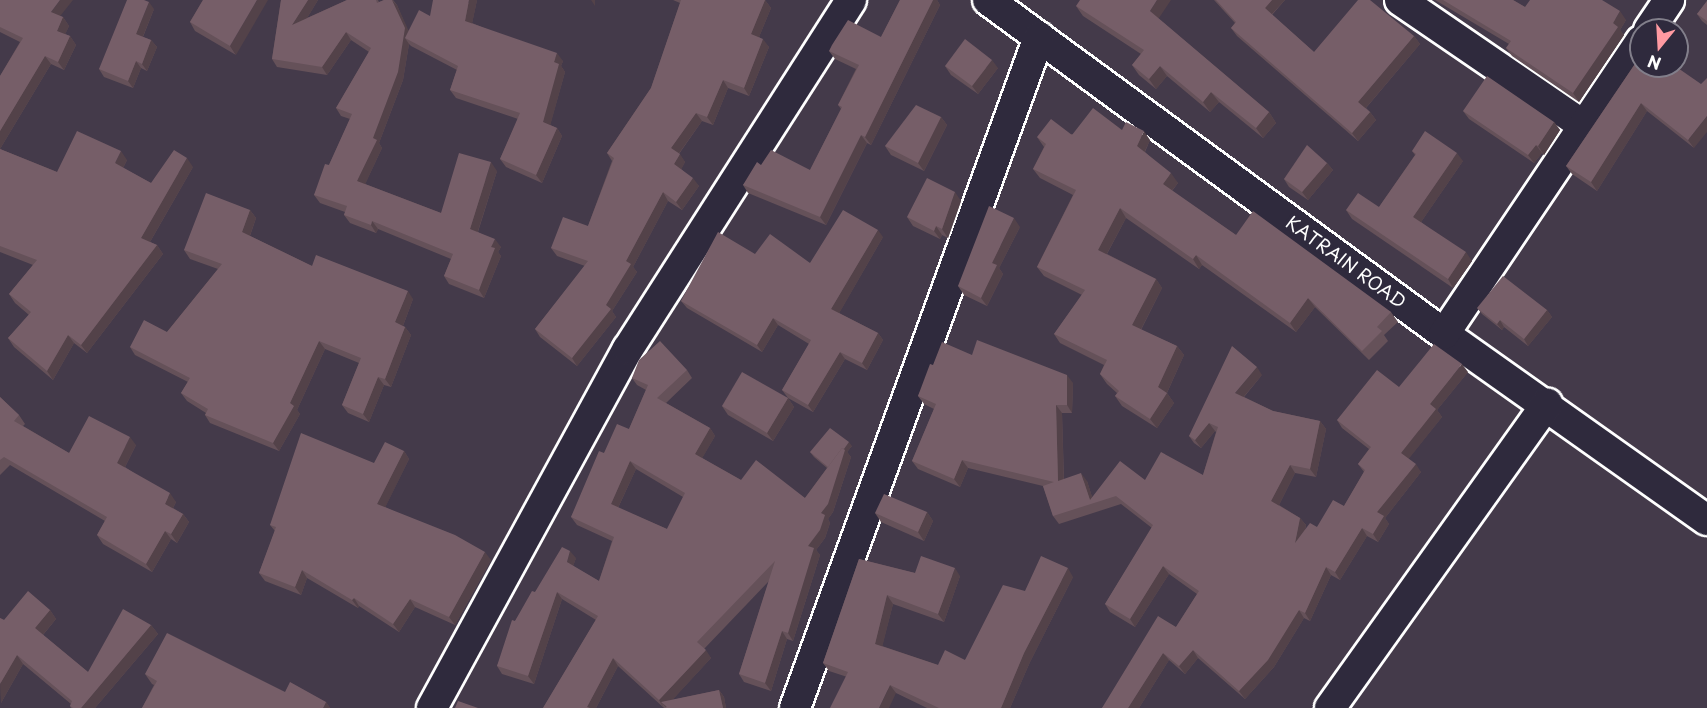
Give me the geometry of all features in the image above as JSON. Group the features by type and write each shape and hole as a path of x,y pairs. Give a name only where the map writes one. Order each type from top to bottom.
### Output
{"street":[{"path":"432,708 628,349 851,0"},
{"name":"KATRAIN ROAD","path":"988,0 1444,334 1547,404 1707,520"},
{"path":"1400,0 1584,126"},
{"path":"1657,18 1669,0"},
{"path":"795,708 1039,37"},
{"path":"1444,334 1629,59"},
{"path":"1330,708 1547,404"}],"building":[{"path":"0,0 60,0 51,12 63,17 57,31 70,36 58,62 45,56 0,131 0,76 23,38 0,27"},
{"path":"127,0 149,2 136,34 151,40 142,64 136,61 128,81 99,69"},
{"path":"203,0 257,0 230,46 190,22"},
{"path":"281,0 308,0 292,25 347,0 376,0 377,3 392,0 405,28 398,72 373,138 377,140 357,181 441,213 459,153 491,162 470,229 495,239 491,247 495,248 479,290 444,276 453,254 372,221 371,225 344,215 347,206 314,195 325,164 329,165 352,114 336,108 371,48 346,32 322,67 272,59"},
{"path":"433,0 469,0 465,21 557,53 554,62 559,64 543,122 557,128 536,175 500,159 520,113 450,90 458,66 405,38 419,10 430,16"},
{"path":"681,0 765,0 751,34 763,39 744,88 723,80 707,117 696,113 671,148 680,154 674,164 693,178 676,202 663,192 626,261 631,264 606,305 611,309 572,358 535,329 588,261 551,248 563,217 588,226 614,158 607,153 651,88"},
{"path":"900,0 933,0 865,137 861,135 820,217 743,185 757,162 761,165 771,150 810,170 842,107 838,105 859,65 829,51 832,45 848,20 881,37"},
{"path":"1080,0 1157,0 1150,11 1269,112 1256,128 1211,92 1203,102 1160,66 1149,79 1132,65 1144,50 1076,6"},
{"path":"1216,0 1272,0 1265,8 1314,52 1358,0 1370,0 1414,36 1358,102 1370,112 1352,133 1231,28 1236,22"},
{"path":"1443,0 1513,0 1525,7 1530,0 1602,0 1620,11 1613,23 1618,27 1573,93 1506,48 1511,41"},
{"path":"1707,1 1707,21 1697,14"},
{"path":"965,39 992,60 972,86 945,66"},
{"path":"1629,73 1629,78 1689,78 1689,76 1701,84 1707,78 1707,116 1688,140 1641,103 1591,182 1566,166"},
{"path":"1487,76 1554,122 1538,146 1536,145 1528,155 1463,111"},
{"path":"916,105 941,117 918,163 885,146"},
{"path":"1093,108 1122,130 1126,122 1144,131 1137,146 1171,173 1163,184 1236,235 1253,211 1391,312 1377,327 1382,331 1362,351 1308,298 1290,323 1196,255 1193,259 1120,208 1098,250 1156,279 1132,325 1177,346 1158,387 1167,393 1150,419 1115,396 1119,391 1100,374 1107,360 1054,334 1085,290 1037,267 1076,190 1033,169 1046,144 1037,137 1051,119 1072,135"},
{"path":"77,131 121,151 115,163 151,183 174,150 187,158 141,238 157,245 81,345 68,335 47,371 8,338 31,312 9,294 37,260 0,246 0,149 57,172"},
{"path":"1425,131 1457,153 1413,217 1466,252 1448,279 1346,210 1358,193 1379,207 1416,154 1412,151"},
{"path":"1307,145 1327,163 1302,192 1284,179"},
{"path":"927,178 955,192 942,229 936,226 934,231 907,217"},
{"path":"206,193 250,210 242,232 312,266 316,255 408,291 395,322 405,327 385,379 378,377 363,414 342,405 361,358 319,341 290,403 294,406 273,443 205,415 208,409 181,393 190,378 130,347 144,320 167,332 222,264 184,250"},
{"path":"989,206 1014,218 992,263 997,265 981,298 958,286"},
{"path":"843,210 878,230 831,309 878,333 862,363 840,352 808,405 782,390 811,340 773,318 757,345 681,301 718,232 755,254 770,234 810,263"},
{"path":"1503,276 1547,310 1524,339 1500,320 1497,324 1477,308"},
{"path":"977,340 1067,375 1067,405 1056,405 1058,481 1081,473 1090,500 1120,461 1145,480 1161,452 1203,475 1218,427 1209,423 1195,440 1189,436 1232,346 1257,367 1235,393 1273,411 1320,421 1310,469 1290,465 1271,501 1300,518 1295,543 1310,523 1317,527 1333,500 1344,506 1365,470 1358,464 1371,447 1337,420 1377,370 1399,387 1434,344 1462,364 1430,404 1436,409 1401,453 1416,464 1377,512 1384,516 1373,534 1362,528 1335,572 1326,567 1305,613 1299,610 1268,660 1239,691 1193,650 1179,666 1163,653 1128,708 1102,708 1158,616 1176,627 1199,591 1163,566 1130,619 1105,604 1153,525 1116,496 1053,516 1043,486 1054,482 962,460 954,479 912,461 936,404 918,396 930,364 933,365 942,342 972,355"},
{"path":"660,341 687,370 657,398 710,428 695,454 741,480 756,460 805,498 842,448 845,450 828,504 821,513 825,515 820,530 808,546 814,548 788,633 782,631 765,683 739,674 775,561 697,642 706,650 659,700 613,658 587,707 590,708 543,708 598,616 557,592 528,676 497,666 512,620 515,621 532,591 535,592 562,547 570,551 567,562 599,581 614,537 571,517 599,451 604,453 617,424 629,429 648,385 632,378 639,360","holes":["630,461 685,493 667,529 611,504"]},
{"path":"742,372 788,398 767,433 722,406"},
{"path":"0,397 19,415 14,421 69,453 89,416 130,437 117,463 170,493 165,504 183,514 171,534 165,531 146,564 97,535 107,517 4,457 0,460"},
{"path":"830,428 849,442 828,467 810,452"},
{"path":"301,433 374,463 385,442 404,451 377,504 455,535 485,552 449,617 410,599 393,624 354,598 352,600 302,570 295,587 259,573 276,527 270,525"},
{"path":"884,494 927,512 918,532 875,513"},
{"path":"921,556 955,568 938,614 887,595 875,644 938,665 945,650 965,660 1003,585 1025,591 1041,556 1068,568 1024,653 1001,708 939,708 890,685 879,708 830,708 848,672 823,663 859,559 915,573"},
{"path":"28,591 50,610 35,628 88,672 123,609 151,625 81,708 70,706 72,701 17,655 0,684 0,618 4,620"},
{"path":"167,633 285,692 290,682 326,702 323,708 142,708 157,681 145,674"},
{"path":"719,690 723,708 665,708 667,707 661,702"},
{"path":"458,701 478,708 455,708"}]}
